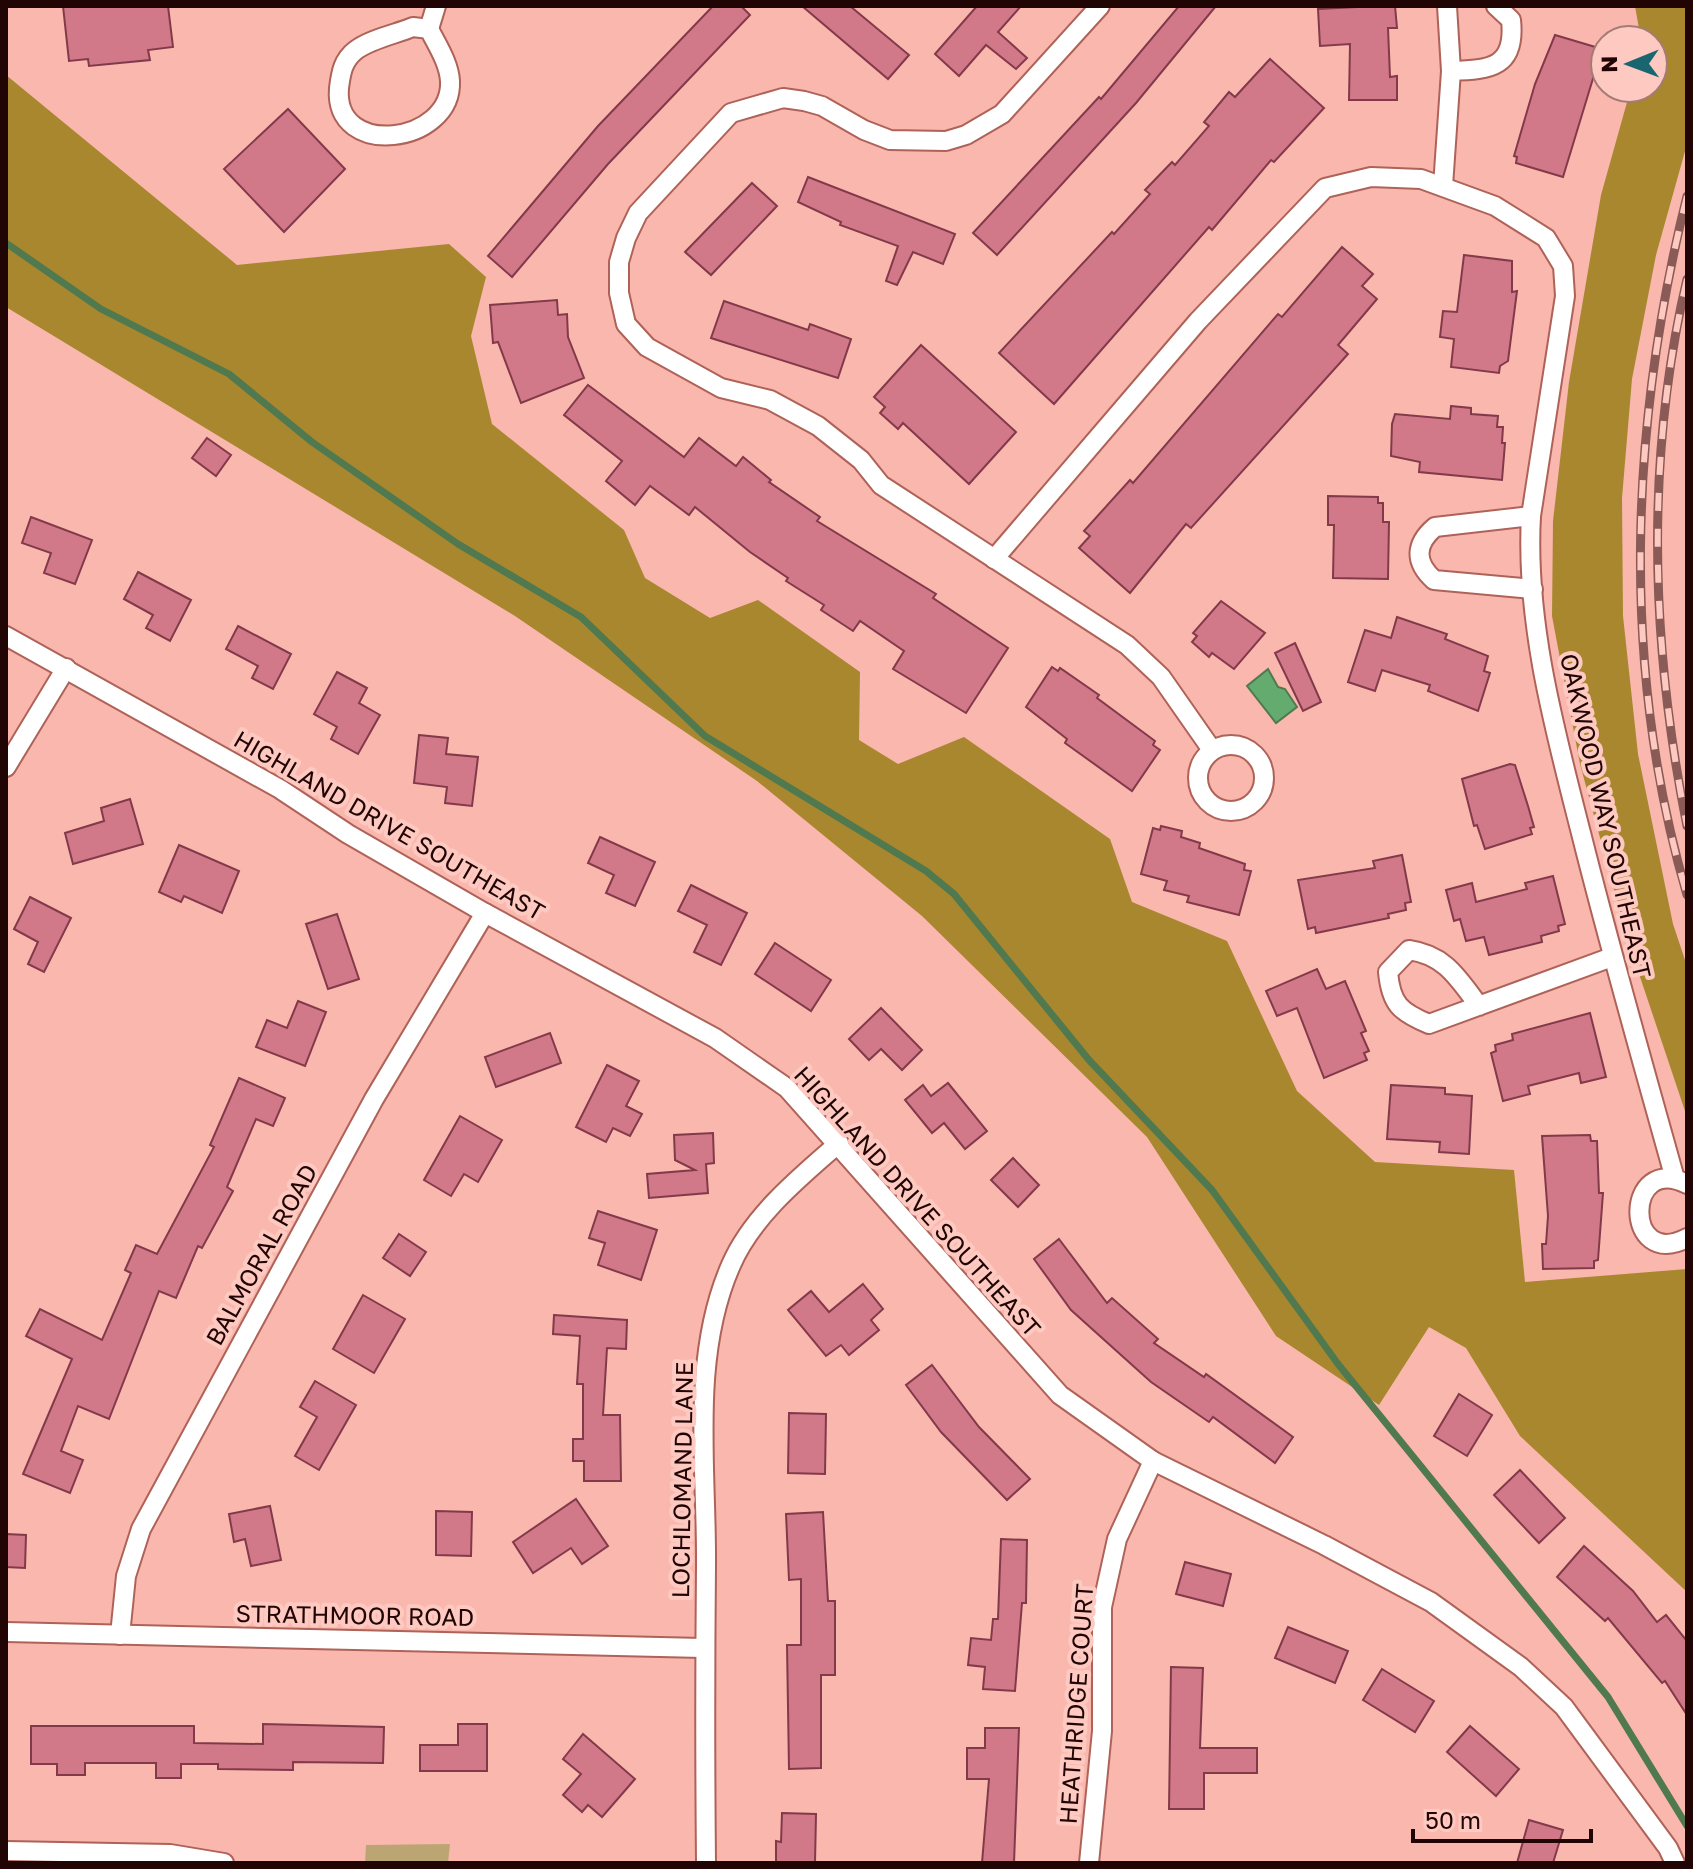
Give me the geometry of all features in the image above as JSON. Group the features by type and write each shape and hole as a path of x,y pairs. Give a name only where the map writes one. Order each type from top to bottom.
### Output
{"street":[{"path":"429,29 413,27 356,50 341,67 339,98 345,118 364,134 391,135 423,128 448,99 450,79 429,29 436,6"},
{"path":"1100,6 1002,114 975,130 946,141 890,140 864,130 822,106 783,98 731,113 638,213 619,262 619,293 626,324 647,347 721,388 770,400 818,426 861,460 881,485 1127,645 1161,677 1212,750"},
{"path":"1443,186 1451,71 1447,6"},
{"path":"1451,71 1487,69 1507,56 1512,45 1511,20 1496,6"},
{"name":"OAKWOOD WAY SOUTHEAST","path":"994,559 1198,321 1325,188 1371,177 1421,179 1495,206 1546,238 1563,266 1565,296 1531,516 1533,589 1541,656 1560,750 1612,957 1681,1182 1665,1179 1647,1188 1641,1196 1640,1225 1654,1239 1674,1243 1687,1238"},
{"path":"1531,516 1435,527 1423,537 1418,556 1422,570 1434,580 1533,589"},
{"name":"HIGHLAND DRIVE SOUTHEAST","path":"6,636 280,789 348,834 485,913 725,1044 787,1088 1060,1395 1153,1461 1324,1545 1431,1602 1521,1667 1564,1707 1668,1848 1675,1863"},
{"path":"6,767 66,668"},
{"name":"BALMORAL ROAD","path":"120,1635 126,1576 141,1529 374,1099 485,913"},
{"path":"1479,1006 1451,968 1431,953 1409,950 1388,972 1390,994 1401,1012 1429,1024 1479,1006 1612,957"},
{"name":"LOCHLOMAND LANE","path":"706,1863 703,1648 706,1381 712,1323 731,1263 758,1223 797,1180 839,1143"},
{"name":"HEATHRIDGE COURT","path":"1089,1863 1102,1731 1102,1607 1117,1539 1153,1461"},
{"name":"STRATHMOOR ROAD","path":"6,1632 703,1648"},
{"path":"6,1851 47,1858 170,1854 224,1863"}],"shaded area":[{"path":"1635,6 1687,6 1687,144 1656,255 1632,379 1622,498 1623,616 1638,754 1673,924 1687,966 1687,1117 1628,941 1580,764 1552,616 1553,521 1569,382 1601,195 1627,104 1669,104 1669,24 1638,24"},
{"path":"6,75 237,265 449,244 486,277 471,336 492,424 624,530 645,578 710,618 758,600 860,672 859,740 898,764 964,737 1110,839 1132,902 1227,941 1297,1091 1375,1162 1514,1170 1525,1282 1687,1269 1687,1592 1520,1436 1466,1348 1429,1327 1379,1405 1276,1336 1147,1137 922,916 757,781 515,616 6,307"},
{"path":"1268,669 1278,687 1285,689 1297,707 1276,723 1247,686"},
{"path":"450,1844 448,1863 365,1863 366,1845"}],"building":[{"path":"63,6 168,6 173,47 148,50 150,60 89,66 88,59 69,61"},
{"path":"713,6 741,6 750,15 608,164 512,277 488,256 598,126"},
{"path":"802,6 850,6 909,55 888,79"},
{"path":"977,6 1021,6 998,32 1027,58 1016,69 986,45 959,76 935,54"},
{"path":"1179,6 1216,6 1136,103 997,255 973,233 1099,97 1101,99"},
{"path":"1395,6 1397,28 1388,28 1390,77 1397,76 1397,100 1349,100 1350,44 1320,46 1318,9"},
{"path":"1555,35 1589,45 1589,92 1563,177 1516,163 1517,157 1514,156 1535,84"},
{"path":"1270,59 1324,108 1274,162 1271,160 1212,230 1209,227 1054,404 999,353 1150,194 1145,190 1172,162 1175,165 1209,126 1204,122 1229,92 1235,97"},
{"path":"288,109 345,169 284,232 224,169"},
{"path":"808,177 955,234 943,264 913,252 897,285 886,281 898,246 840,225 841,222 798,202"},
{"path":"752,183 777,206 711,275 685,252"},
{"path":"1342,247 1373,274 1362,286 1377,299 1338,345 1348,354 1191,528 1186,524 1130,593 1079,548 1090,536 1084,531 1130,480 1133,483 1278,314 1282,317"},
{"path":"1464,255 1512,261 1512,292 1517,291 1508,361 1500,366 1499,373 1451,367 1454,339 1440,337 1443,311 1457,312"},
{"path":"557,300 558,315 567,314 568,337 584,378 521,403 498,342 493,343 490,305"},
{"path":"724,301 808,330 810,324 851,339 838,378 711,338"},
{"path":"921,345 1016,432 969,484 903,423 898,429 880,413 885,407 874,397"},
{"path":"588,385 684,457 699,438 736,466 743,457 771,480 769,482 820,517 817,521 936,594 933,598 1008,648 966,713 893,669 904,651 860,621 853,631 821,610 824,605 786,581 788,578 695,507 689,515 650,486 635,505 606,481 622,461 564,415"},
{"path":"1451,406 1471,408 1471,414 1498,416 1497,427 1503,427 1502,443 1505,443 1502,480 1419,472 1420,462 1391,456 1395,414 1450,419"},
{"path":"207,438 231,455 216,476 192,458"},
{"path":"1328,496 1378,497 1378,503 1383,503 1383,522 1389,522 1388,579 1333,578 1334,525 1328,525"},
{"path":"31,517 92,540 75,584 44,573 51,553 22,543"},
{"path":"138,572 191,600 170,641 146,628 153,615 124,599"},
{"path":"1221,601 1265,633 1234,669 1212,653 1209,657 1192,642 1197,636 1193,633"},
{"path":"1397,617 1447,634 1445,639 1488,656 1484,671 1490,673 1478,711 1428,691 1430,685 1382,670 1375,691 1348,682 1365,630 1391,638"},
{"path":"238,626 291,654 273,689 252,678 258,666 226,649"},
{"path":"1295,643 1321,702 1303,711 1275,653"},
{"path":"1052,667 1058,671 1060,668 1099,695 1097,698 1155,741 1153,745 1160,750 1132,791 1065,743 1067,739 1026,707"},
{"path":"337,672 367,688 359,703 380,715 358,754 331,739 337,727 314,714"},
{"path":"419,735 448,738 446,754 478,757 472,806 445,803 447,787 414,783"},
{"path":"1515,765 1528,806 1534,827 1530,828 1532,834 1485,849 1477,825 1474,826 1462,779"},
{"path":"130,799 143,844 73,864 65,833 104,821 101,808"},
{"path":"1161,826 1182,831 1181,837 1200,843 1199,848 1245,864 1244,870 1251,871 1239,915 1187,902 1189,896 1164,890 1167,881 1141,874 1153,828 1160,830"},
{"path":"600,837 655,862 635,906 606,893 614,875 588,863"},
{"path":"179,845 239,871 222,913 184,896 181,902 159,892"},
{"path":"1402,855 1411,902 1405,903 1406,910 1388,914 1389,918 1316,933 1315,927 1308,929 1298,880 1375,868 1373,861"},
{"path":"1553,876 1565,924 1558,926 1559,931 1541,936 1542,942 1489,955 1484,937 1466,941 1460,919 1454,921 1446,890 1472,883 1476,902 1527,889 1525,883"},
{"path":"691,885 747,913 721,965 694,952 707,925 678,911"},
{"path":"30,897 71,918 44,972 28,964 38,942 14,929"},
{"path":"337,914 359,979 328,989 306,924"},
{"path":"775,943 831,980 811,1011 755,974"},
{"path":"1317,969 1326,989 1345,981 1366,1031 1361,1033 1369,1051 1364,1053 1367,1060 1324,1078 1297,1008 1277,1016 1266,991"},
{"path":"298,1001 326,1012 305,1066 256,1047 267,1020 287,1028"},
{"path":"881,1008 922,1050 902,1070 881,1049 869,1060 849,1039"},
{"path":"1590,1013 1606,1077 1581,1083 1579,1073 1528,1086 1530,1094 1503,1101 1491,1053 1496,1051 1495,1045 1513,1040 1512,1034"},
{"path":"550,1033 561,1063 496,1087 485,1057"},
{"path":"607,1065 639,1081 626,1106 642,1114 630,1136 613,1128 606,1142 576,1127"},
{"path":"239,1078 285,1098 273,1126 256,1119 227,1187 233,1191 202,1248 198,1246 176,1298 159,1291 109,1419 78,1406 61,1451 83,1460 70,1493 23,1474 72,1359 26,1336 40,1309 102,1340 131,1273 125,1270 136,1245 157,1254 214,1147 210,1145"},
{"path":"948,1083 987,1131 965,1149 944,1123 932,1133 905,1100 923,1085 931,1096"},
{"path":"1391,1085 1445,1088 1445,1094 1472,1096 1469,1154 1439,1152 1440,1142 1387,1139"},
{"path":"460,1116 502,1140 478,1182 464,1174 451,1196 424,1180"},
{"path":"713,1133 714,1163 706,1164 708,1193 649,1198 647,1174 695,1170 675,1160 674,1135"},
{"path":"1590,1135 1591,1141 1597,1141 1599,1193 1603,1193 1598,1260 1594,1261 1594,1268 1543,1269 1542,1244 1546,1244 1548,1216 1542,1136"},
{"path":"1013,1158 1039,1185 1018,1207 991,1180"},
{"path":"598,1211 657,1230 641,1280 598,1265 605,1243 589,1238"},
{"path":"399,1234 426,1252 410,1276 383,1258"},
{"path":"1059,1239 1107,1303 1112,1298 1158,1339 1154,1343 1204,1377 1206,1374 1293,1437 1275,1463 1213,1417 1209,1422 1151,1382 1071,1310 1034,1259"},
{"path":"863,1284 883,1309 871,1320 879,1330 849,1355 841,1345 826,1356 788,1310 811,1291 829,1312"},
{"path":"363,1295 405,1319 374,1373 333,1349"},
{"path":"554,1315 627,1320 626,1349 607,1348 603,1415 620,1415 621,1481 584,1481 584,1461 573,1461 573,1439 583,1439 583,1384 577,1384 580,1336 553,1334"},
{"path":"932,1365 979,1427 1030,1479 1007,1500 941,1432 906,1385"},
{"path":"315,1381 356,1405 319,1470 295,1456 317,1417 300,1407"},
{"path":"1459,1394 1492,1415 1467,1456 1434,1436"},
{"path":"789,1413 826,1414 825,1474 788,1473"},
{"path":"1520,1470 1565,1518 1539,1543 1494,1495"},
{"path":"576,1499 608,1546 582,1564 571,1548 533,1573 513,1542"},
{"path":"270,1506 281,1560 251,1566 245,1539 234,1542 229,1514"},
{"path":"436,1511 472,1512 471,1556 436,1555"},
{"path":"823,1512 828,1601 835,1601 835,1675 821,1675 821,1768 789,1769 787,1645 801,1645 801,1579 789,1580 786,1514"},
{"path":"6,1534 26,1535 25,1568 6,1567"},
{"path":"1001,1539 1027,1540 1026,1603 1022,1603 1015,1691 983,1689 985,1667 968,1665 971,1638 991,1640 993,1619 998,1619"},
{"path":"1584,1546 1633,1591 1657,1622 1666,1615 1687,1641 1687,1715 1665,1681 1662,1683 1608,1618 1605,1621 1557,1577"},
{"path":"1185,1562 1231,1574 1223,1606 1176,1594"},
{"path":"1288,1627 1348,1651 1335,1683 1275,1658"},
{"path":"1171,1667 1203,1668 1200,1748 1257,1748 1257,1773 1204,1773 1204,1809 1169,1809"},
{"path":"1382,1669 1434,1701 1415,1732 1363,1700"},
{"path":"263,1724 384,1727 383,1763 293,1762 293,1770 218,1769 218,1764 181,1764 181,1778 156,1778 156,1763 85,1763 85,1775 57,1775 57,1764 31,1764 31,1726 194,1726 194,1743 263,1744"},
{"path":"458,1724 487,1724 487,1771 420,1771 420,1745 458,1745"},
{"path":"1470,1726 1519,1769 1496,1796 1447,1752"},
{"path":"985,1728 1019,1728 1014,1863 982,1863 989,1779 967,1779 967,1748 985,1748"},
{"path":"583,1734 635,1779 602,1817 588,1805 582,1812 563,1795 581,1774 563,1759"},
{"path":"782,1813 816,1814 815,1863 776,1863 776,1841 781,1842"},
{"path":"1529,1820 1563,1830 1553,1863 1517,1863"}],"waterway":[{"path":"6,243 101,309 229,374 312,442 458,544 581,617 705,736 926,871 954,894 1089,1060 1212,1190 1338,1364 1608,1697 1687,1826"}],"railway":[{"path":"1687,196 1668,283 1654,370 1644,458 1640,546 1643,634 1651,722 1665,809 1687,895"},
{"path":"1687,279 1673,347 1664,415 1658,552 1666,690 1687,826"}]}
